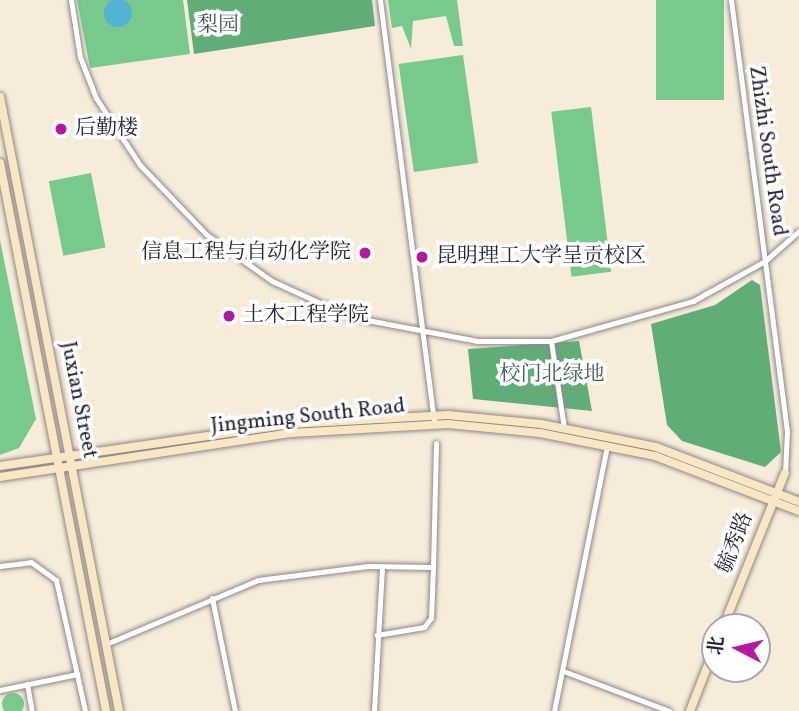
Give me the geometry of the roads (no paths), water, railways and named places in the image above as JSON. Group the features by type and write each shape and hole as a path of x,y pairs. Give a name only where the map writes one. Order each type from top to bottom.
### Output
{"street":[{"path":"71,0 80,57 96,98 140,165 196,225 289,290 351,317 424,335 551,341 693,301 765,261 799,231"},
{"path":"380,0 434,419"},
{"name":"Zhizhi South Road","path":"731,0 787,431 785,473"},
{"name":"Juxian Street","path":"0,97 119,711"},
{"name":"Juxian Street","path":"0,163 59,454 106,711"},
{"path":"551,341 564,428"},
{"name":"Jingming South Road","path":"0,466 70,452 344,418 434,419 564,428 656,447 773,495 799,511"},
{"name":"Jingming South Road","path":"0,477 72,463 292,433 434,419 607,445 799,502"},
{"path":"377,635 424,627 431,618 436,443"},
{"path":"554,711 566,672 607,445"},
{"name":"毓秀路","path":"728,613 773,495 785,473"},
{"path":"0,566 31,562 56,580 85,711"},
{"path":"107,644 212,598 269,578 382,566 433,566"},
{"path":"374,711 382,566"},
{"path":"212,598 234,711"},
{"path":"566,672 669,711"},
{"path":"0,690 77,674"},
{"path":"690,711 701,683"},
{"path":"27,684 32,711"}],"water":[{"path":"118,-1 128,3 132,13 128,23 118,27 108,23 104,13 108,3"}],"place":[{"name":"后勤楼","path":"61,129"},
{"name":"信息工程与自动化学院","path":"365,253"},
{"name":"昆明理工大学呈贡校区","path":"422,257"},
{"name":"土木工程学院","path":"229,316"}],"park label":[{"name":"梨园","path":"218,26"},
{"name":"校门北绿地","path":"552,375"}]}
